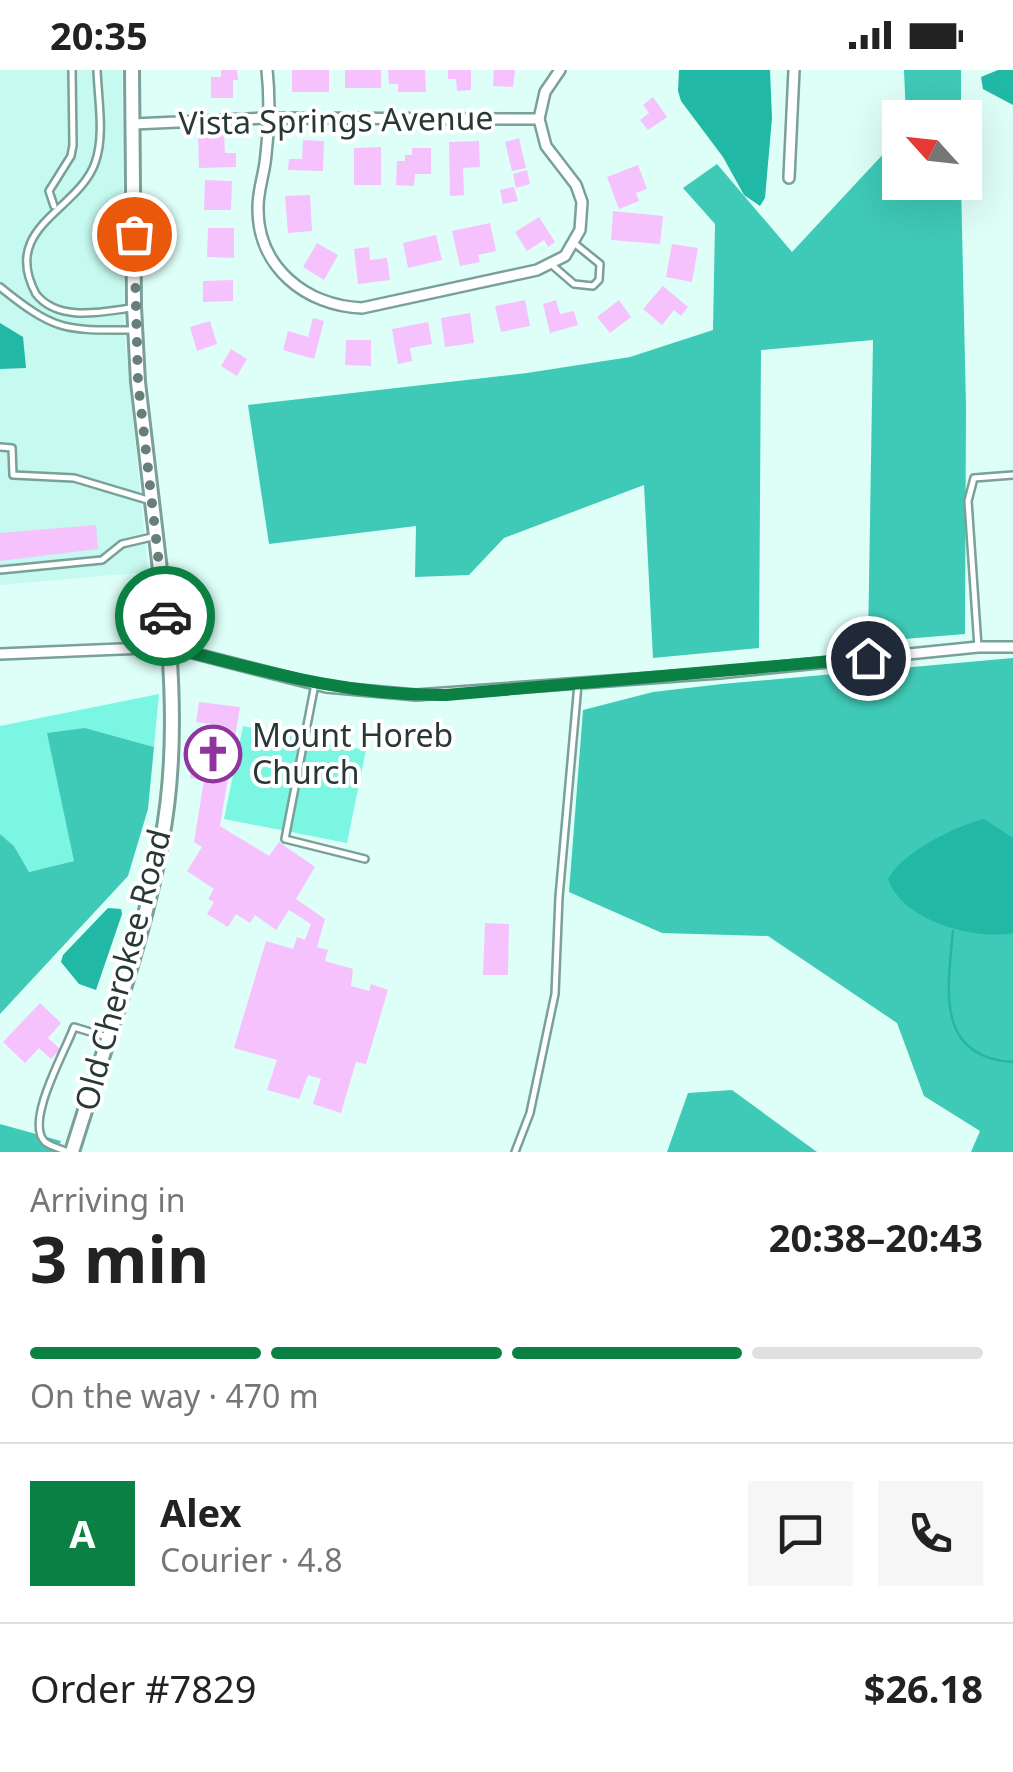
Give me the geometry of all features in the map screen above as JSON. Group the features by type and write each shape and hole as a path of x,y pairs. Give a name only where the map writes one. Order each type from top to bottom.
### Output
{"street":[{"name":"Old Cherokee Road","path":"70,1152 148,903 170,784 173,724 169,647 135,330 132,70"},
{"path":"266,70 266,154 258,206 262,237 276,267 292,284 312,298 350,307 387,304 552,264 574,243 582,220 582,202 576,185 546,146 539,119 545,92 560,70"},
{"path":"788,178 794,70"},
{"name":"Vista Springs Avenue","path":"133,124 267,118 539,119"},
{"path":"0,654 169,647 314,684 416,695 1013,647"}],"lane":[{"path":"54,206 49,191 73,146 72,70"},
{"path":"97,70 96,162 80,188 54,206 28,233 23,246 24,274 34,292 60,310 97,312 134,307"},
{"path":"552,264 574,284 592,286 599,280 600,264 574,243"},
{"path":"0,287 53,324 79,330 135,330"},
{"path":"0,447 12,448 13,476 74,478 151,501"},
{"path":"978,648 968,500 974,478 1013,475"},
{"path":"0,570 102,560 122,544 155,536"},
{"path":"314,684 285,839 365,859"},
{"path":"516,1152 534,1096 556,994 559,897 578,684"},
{"path":"70,1152 46,1142 40,1132 44,1094 65,1054 74,1026 107,1037"}],"shaded area":[{"path":"0,70 122,70 124,329 148,572 0,585"},
{"path":"679,70 770,70 772,118 765,198 760,206 744,195 723,157 681,101"},
{"path":"904,70 961,70 961,100 905,100"},
{"path":"998,70 1013,70 1013,105 983,89 981,77"},
{"path":"882,155 882,200 961,200 965,634 868,642 873,340 761,350 759,648 653,658 644,485 504,538 469,575 415,577 416,526 269,544 248,405 527,373 630,357 713,330 715,224 683,188 717,164 792,252"},
{"path":"0,323 23,337 26,368 0,369"},
{"path":"1013,658 1013,1152 971,1152 980,1131 924,1096 897,1023 768,936 662,933 569,892 583,710 653,692"},
{"path":"159,694 154,747 85,728 74,861 29,872 14,846 0,834 0,726"},
{"path":"243,726 366,750 347,843 224,819"},
{"path":"85,728 154,747 148,809 128,876 0,1014 0,834 14,846 29,872 74,861 47,733"},
{"path":"984,819 1013,838 1013,933 979,934 941,924 908,906 888,879 917,850"},
{"path":"108,908 121,909 122,914 96,990 79,984 61,962 63,955"},
{"path":"732,1090 817,1152 667,1152 688,1093"},
{"path":"0,1124 61,1141 56,1152 0,1152"}],"building":[{"path":"221,70 237,70 233,98 211,98 211,77 221,77"},
{"path":"292,70 329,70 329,92 292,92"},
{"path":"345,70 381,70 381,88 345,88"},
{"path":"388,70 425,70 426,92 398,92 398,84 389,84"},
{"path":"448,70 471,70 471,90 457,91 456,79 448,79"},
{"path":"494,70 515,70 513,87 493,86"},
{"path":"653,97 667,117 648,130 640,120 649,113 643,105"},
{"path":"198,134 224,134 225,153 236,153 236,167 199,168"},
{"path":"519,138 526,168 512,171 505,142"},
{"path":"303,140 324,141 323,171 288,170 289,159 302,159"},
{"path":"479,141 480,167 463,168 464,195 450,196 449,142"},
{"path":"381,147 381,185 354,185 354,148"},
{"path":"412,148 431,148 431,174 415,174 414,186 396,185 397,161 412,155"},
{"path":"638,165 647,189 636,193 639,201 619,209 607,177"},
{"path":"527,170 530,184 516,188 513,174"},
{"path":"205,180 232,181 231,210 204,210"},
{"path":"514,187 518,201 503,204 500,190"},
{"path":"310,195 312,231 288,233 285,196"},
{"path":"613,211 663,216 660,244 611,240"},
{"path":"539,217 555,242 548,247 544,240 527,251 515,232"},
{"path":"490,223 496,251 478,255 480,262 460,266 452,231"},
{"path":"208,228 234,228 234,258 207,257"},
{"path":"436,235 442,260 408,268 403,243"},
{"path":"317,243 338,255 324,280 303,267"},
{"path":"672,244 698,248 692,282 666,277"},
{"path":"369,247 370,260 387,258 390,280 358,284 354,249"},
{"path":"233,280 233,301 203,302 203,281"},
{"path":"663,286 688,307 681,316 674,310 662,325 643,309"},
{"path":"525,300 530,326 501,332 495,306"},
{"path":"556,300 560,314 574,311 578,325 550,333 543,304"},
{"path":"619,300 631,317 610,333 597,317"},
{"path":"470,313 474,343 445,347 441,318"},
{"path":"313,318 324,321 314,359 283,350 288,331 308,337"},
{"path":"210,321 217,344 197,351 190,327"},
{"path":"428,322 432,344 410,348 412,361 398,364 392,329"},
{"path":"346,340 371,340 371,366 345,365"},
{"path":"231,349 247,359 237,376 221,366"},
{"path":"96,525 98,549 0,561 0,533"},
{"path":"199,702 240,707 220,826 269,856 279,842 315,867 296,899 325,919 317,947 328,950 325,961 353,969 351,986 369,991 371,984 388,990 366,1064 356,1062 341,1113 313,1104 321,1079 308,1075 299,1099 267,1090 277,1060 234,1048 266,941 293,949 297,937 305,940 311,924 289,910 276,930 255,915 250,923 236,914 228,927 207,914 214,902 208,899 214,889 187,871 202,847 194,842 204,780 190,778 193,758 212,761 219,725 196,722"},
{"path":"485,923 509,924 508,975 483,975"},
{"path":"40,1003 61,1023 48,1038 60,1049 51,1059 39,1048 25,1063 3,1042"}],"waterway":[{"path":"953,931 949,996 958,1033 970,1047 988,1057 1013,1062"}],"way so far":[{"path":"134,234 138,382 165,616"}],"place":[{"name":"Mount Horeb Church","path":"213,754"}],"route":[{"path":"165,616 169,647 326,687 390,694 446,695 868,658"}]}
